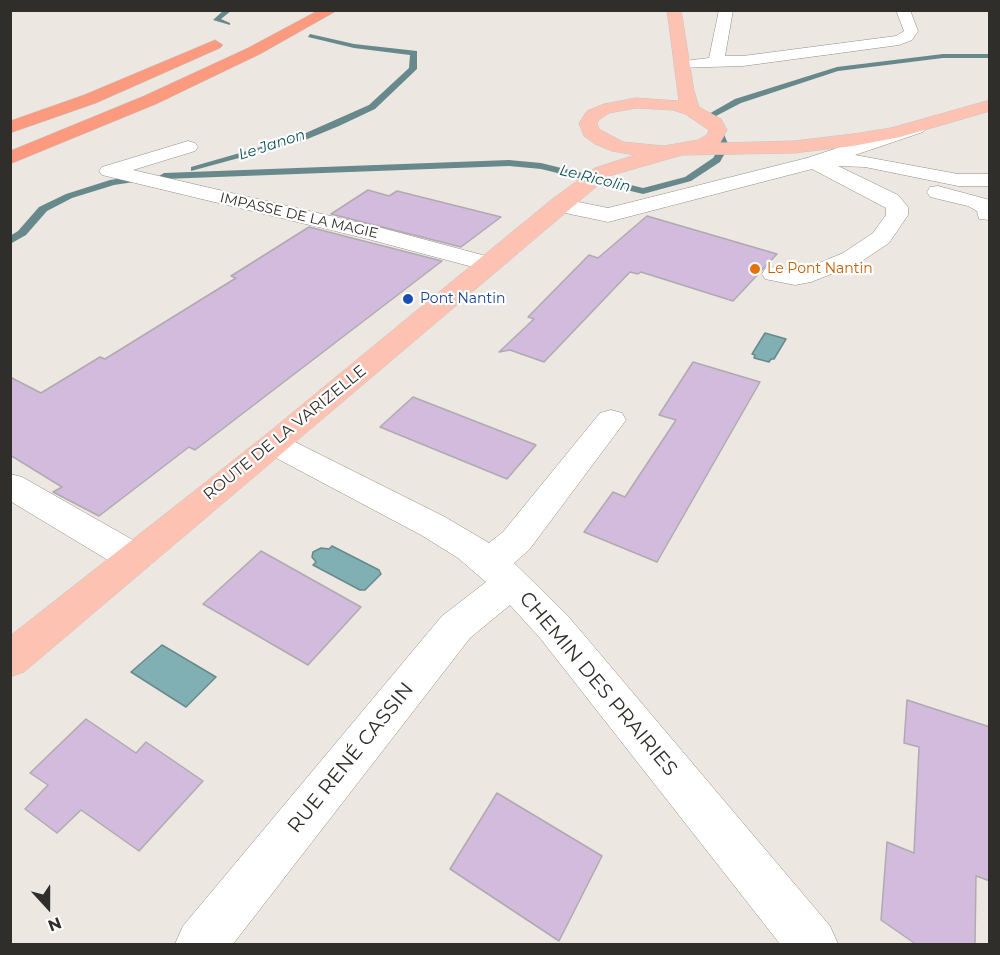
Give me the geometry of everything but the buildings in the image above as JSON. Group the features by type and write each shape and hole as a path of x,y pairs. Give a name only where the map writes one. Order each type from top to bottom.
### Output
{"highway":[{"path":"10,158 150,100 254,51 331,10"},
{"path":"10,128 90,99 234,36"}],"main road":[{"path":"674,10 684,91 691,110"},
{"path":"602,172 607,155 602,140 588,123 593,115 604,109 636,103 663,91 682,65"},
{"path":"636,103 674,105 691,110 739,139 794,147 853,140 951,117 990,105"},
{"path":"686,150 704,145 715,138 718,130 714,123"},
{"path":"602,140 640,151 664,152 712,148 739,139"},
{"path":"602,172 664,152"},
{"name":"ROUTE DE LA VARIZELLE","path":"10,660 274,444 559,205 602,172"}],"street":[{"path":"716,61 726,10"},
{"path":"682,65 743,61 899,40 907,37 911,31 903,10"},
{"path":"822,165 951,117"},
{"name":"IMPASSE DE LA MAGIE","path":"188,147 116,173 370,231 488,264"},
{"path":"559,205 608,215 822,165 861,160 958,180 990,180"},
{"path":"822,165 857,175 965,198 984,205 988,209 987,214"},
{"path":"774,274 795,278 811,275 851,258 881,238 897,215 897,207 890,200 822,165"},
{"name":"RUE RENÉ CASSIN","path":"201,945 500,572 516,541 611,420"},
{"name":"CHEMIN DES PRAIRIES","path":"274,444 434,526 500,572 561,636 812,945"},
{"path":"10,485 134,558"}],"water":[{"path":"765,333 786,339 774,359 769,362 754,358 755,355 752,354"},
{"path":"332,546 379,570 381,574 365,590 360,590 313,565 316,562 312,557 313,552 321,548 329,549"},
{"path":"162,645 216,677 186,707 131,672"}],"waterway":[{"name":"Le Janon","path":"228,24 216,20 229,10"},
{"name":"Le Janon","path":"194,169 302,138 336,124 372,107 413,69 414,53 354,46 310,36"},
{"name":"Le Ricolin","path":"164,176 509,163 541,166 643,191 688,179 717,160 725,146 711,115 738,101 837,69 943,56 990,56"},
{"name":"Le Janon","path":"10,241 22,233 43,209 69,196 113,182 144,178"}],"place":[{"name":"Le Pont Nantin","path":"755,269"},
{"name":"Pont Nantin","path":"408,299"}]}
